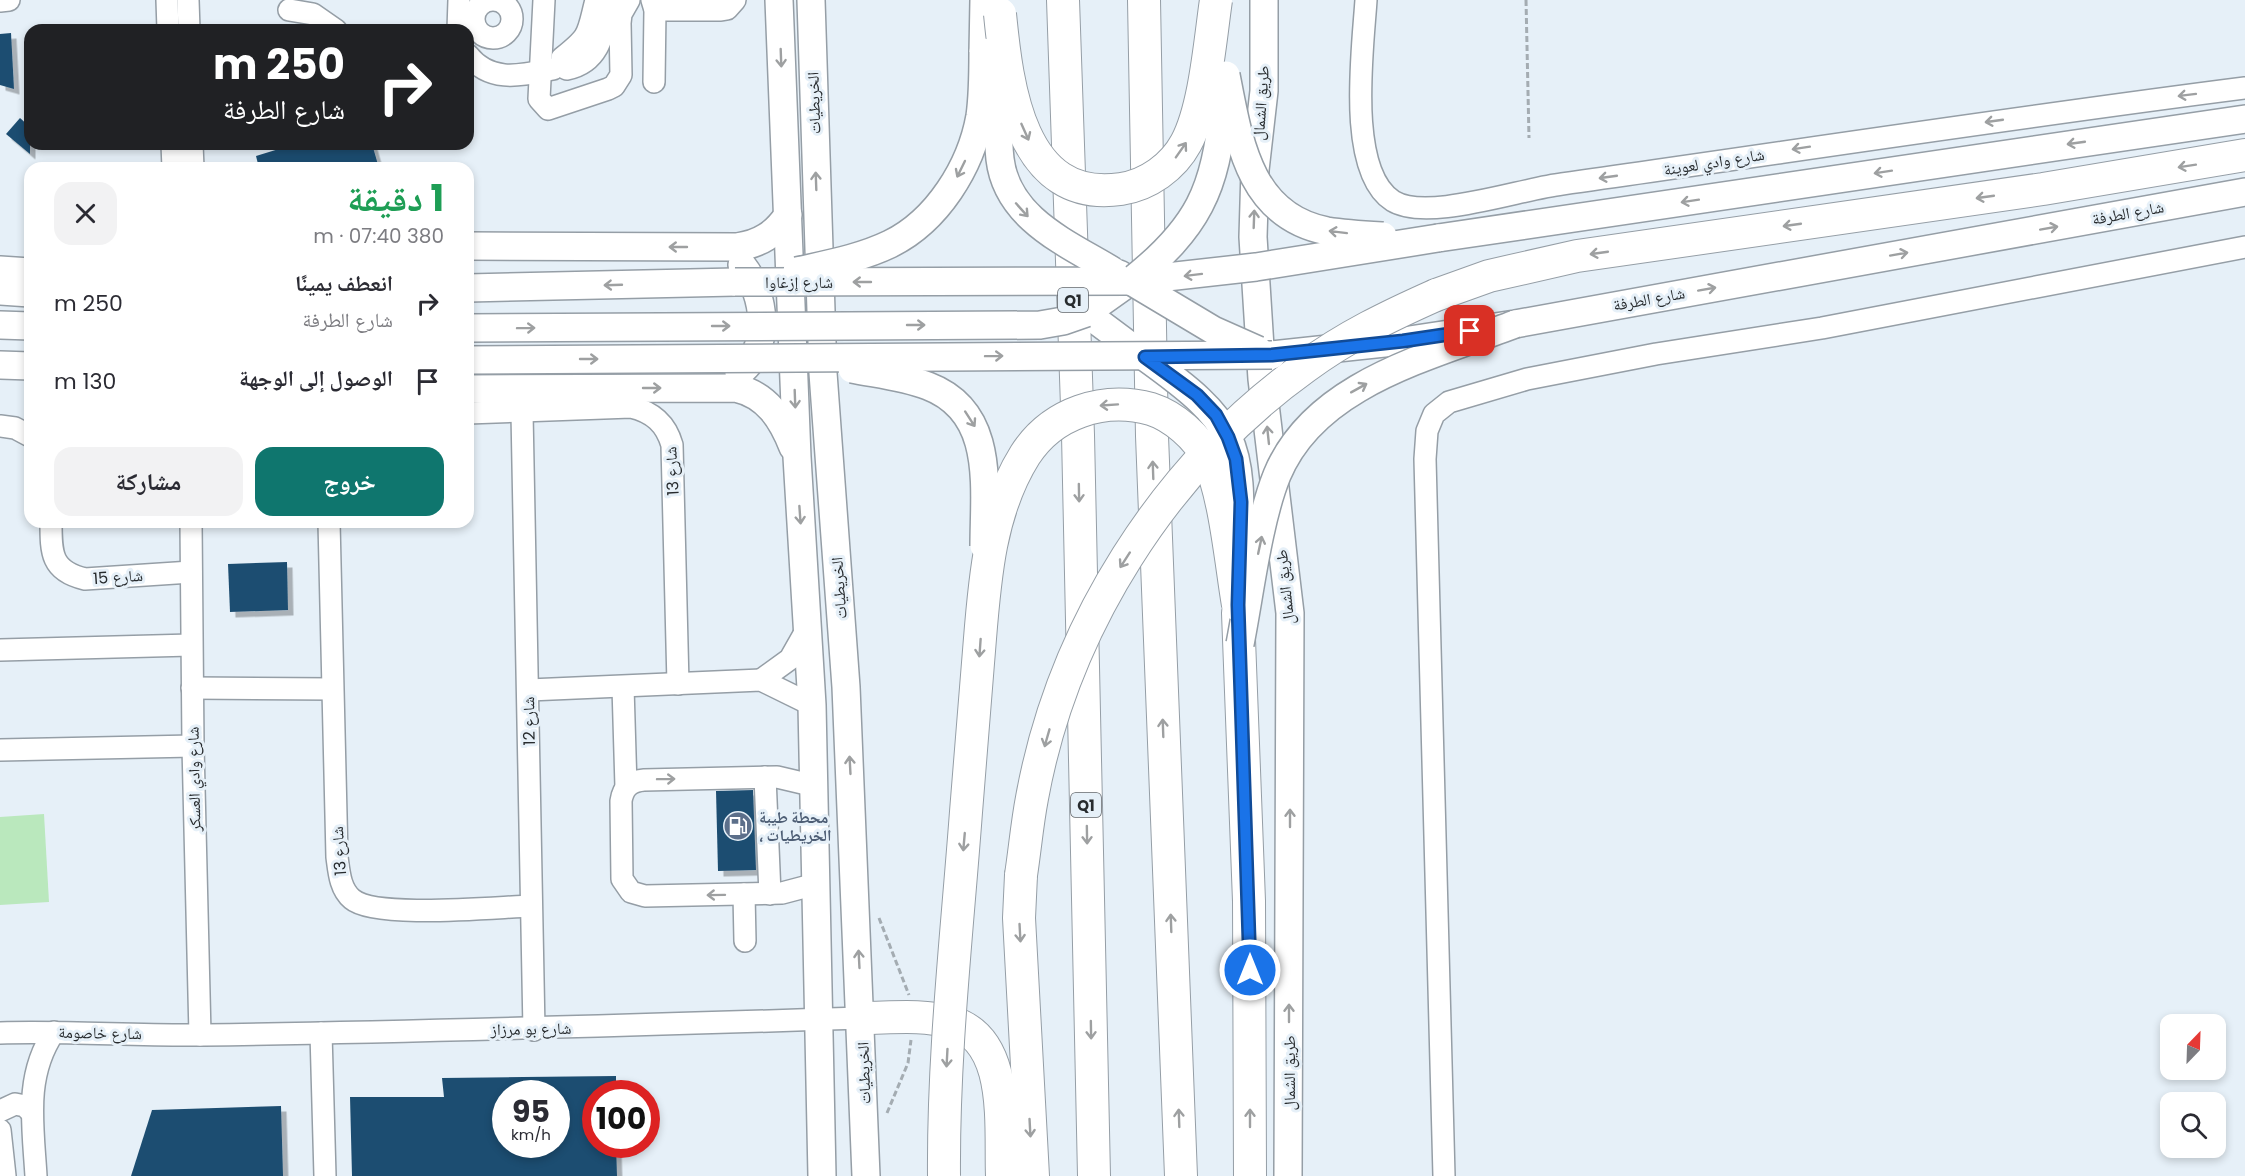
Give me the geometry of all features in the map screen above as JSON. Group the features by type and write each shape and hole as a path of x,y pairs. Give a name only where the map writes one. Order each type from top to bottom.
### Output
{"highway":[{"name":"Q1","path":"1063,0 1078,435 1094,1176"},
{"path":"1144,0 1152,436 1181,1176"},
{"path":"995,5 1012,99 1030,144 1043,161 1062,177 1087,188 1108,190 1131,187 1154,177 1185,146 1198,108 1218,0"},
{"path":"1218,0 1226,75"},
{"path":"1033,1176 1019,918 1021,875 1032,798 1047,734 1081,644 1124,561 1180,483 1208,451 1252,408 1305,366 1393,314 1489,276 1539,263 2043,189 2245,155"},
{"path":"944,1176 949,1025 983,590 1002,507 1027,452 1048,429 1068,416 1096,406 1119,404 1162,414 1195,440 1208,458 1216,483 1238,605 1249,902 1250,1176"},
{"path":"862,1018 951,1022 973,1033 982,1041 991,1057 998,1086 1002,1176"}],"main road":[{"name":"الخريطيات","path":"779,0 797,457 812,705 811,785 816,885 822,1176"},
{"name":"الخريطيات","path":"811,0 823,373 846,687 862,1018 866,1176"},
{"name":"طريق الشمال","path":"1264,0 1263,91 1255,170 1253,237 1262,379 1290,613 1288,1176"},
{"path":"995,5 999,141 1007,186 1015,201 1034,221 1131,281 1222,335 1272,355"},
{"path":"735,282 843,260 887,245 913,229 935,208 961,170 979,119 995,5"},
{"path":"1226,75 1246,160 1258,185 1279,208 1302,222 1327,231 1438,238"},
{"path":"474,328 1040,325 1063,321 1086,313 1131,281 1164,254 1183,231 1205,197 1218,159 1226,75"},
{"path":"1131,281 1256,267 1512,226 2245,119"},
{"name":"شارع الطرفة","path":"801,358 1272,355 1403,341 1515,324 2245,192"},
{"path":"474,246 737,247 761,241 772,234 788,215"},
{"path":"715,388 743,370 753,359 758,347 761,320 759,297 747,271 738,260 716,247"},
{"path":"0,270 24,272"},
{"path":"983,281 1040,289 1056,295 1086,313 1207,405 1223,425 1233,448 1241,502 1238,605"},
{"name":"شارع إزغاوا","path":"474,288 735,282 1131,281"},
{"path":"0,291 24,293"},
{"path":"1240,644 1273,487 1287,454 1303,430 1335,402 1370,382 1515,324"},
{"path":"0,325 24,326"},
{"path":"474,360 801,358 926,385 952,399 965,412 979,436 984,466 983,590"},
{"path":"0,365 24,366"},
{"path":"474,389 736,388 761,397 779,420 797,457"}],"street":[{"path":"0,1 9,0"},
{"path":"167,0 168,24"},
{"path":"188,0 189,24"},
{"path":"458,24 459,0"},
{"path":"494,0 505,3 512,17 512,24 504,35 491,38 480,33 474,21 474,14 482,2 494,0"},
{"path":"544,0 539,99 548,109 614,86 621,75 621,14 629,0"},
{"path":"563,67 562,58 577,48 586,37 596,0"},
{"path":"474,61 482,69 505,76 563,67 567,69 578,65 595,53 611,0"},
{"path":"654,82 664,5 727,9 735,0"},
{"name":"شارع وادي لعوينة","path":"1366,0 1362,42 1363,140 1370,170 1382,192 1391,200 1413,209 1443,207 1549,185 1827,144 2245,87"},
{"path":"289,10 320,17 329,24"},
{"path":"1444,1176 1425,459 1427,431 1434,414 1449,402 1527,379 1656,354 1822,328 2245,247"},
{"name":"شارع 13","path":"474,413 522,413 631,407 648,412 666,429 672,445 678,684"},
{"name":"شارع 12","path":"522,413 534,1030"},
{"path":"0,426 15,428 24,433"},
{"name":"شارع 15","path":"52,528 54,558 64,572 74,577 85,579 191,572"},
{"name":"شارع وادي العسكر","path":"191,528 191,645 200,1035"},
{"name":"شارع 13","path":"329,528 337,857 340,881 352,899 372,909 531,906"},
{"path":"761,680 790,659 807,629"},
{"path":"0,650 191,645"},
{"path":"529,690 761,680 812,705"},
{"path":"623,687 626,787 621,801 622,879 631,892 645,896 770,894 816,885"},
{"path":"192,688 332,689"},
{"path":"0,750 193,746"},
{"path":"626,787 631,783 644,780 765,777 789,778 811,785"},
{"path":"765,777 770,894"},
{"path":"744,894 745,940"},
{"name":"شارع بو مرزاز","path":"200,1035 534,1030 862,1018"},
{"path":"36,1176 32,1092 37,1066 54,1032"},
{"name":"شارع خاصومة","path":"0,1033 200,1035"},
{"path":"321,1033 325,1176"},
{"path":"0,1111 15,1104 25,1106 32,1113"},
{"path":"0,1130 6,1176"}],"path":[{"path":"1526,0 1529,138"}],"green space":[{"path":"44,814 49,902 0,905 0,817"}],"building":[{"path":"11,33 14,89 0,85 0,34"},
{"path":"20,118 24,122 24,149 6,134"},
{"path":"276,150 374,150 377,162 258,162 256,156"},
{"path":"287,562 288,610 230,612 228,564"},
{"name":"محطة طيبة ، الخريطيات","path":"753,790 756,870 718,871 716,791"},
{"path":"616,1076 616,1080 582,1080 582,1158 616,1158 617,1176 352,1176 350,1097 444,1097 442,1078"},
{"path":"281,1106 283,1176 131,1176 152,1110"}],"place":[{"name":"محطة طيبة ، الخريطيات","path":"738,826"}],"route":[{"path":"1250,970 1249,878 1238,605 1241,502 1236,459 1223,425 1216,415 1197,395 1145,357 1272,355 1403,341 1470,331"}]}
